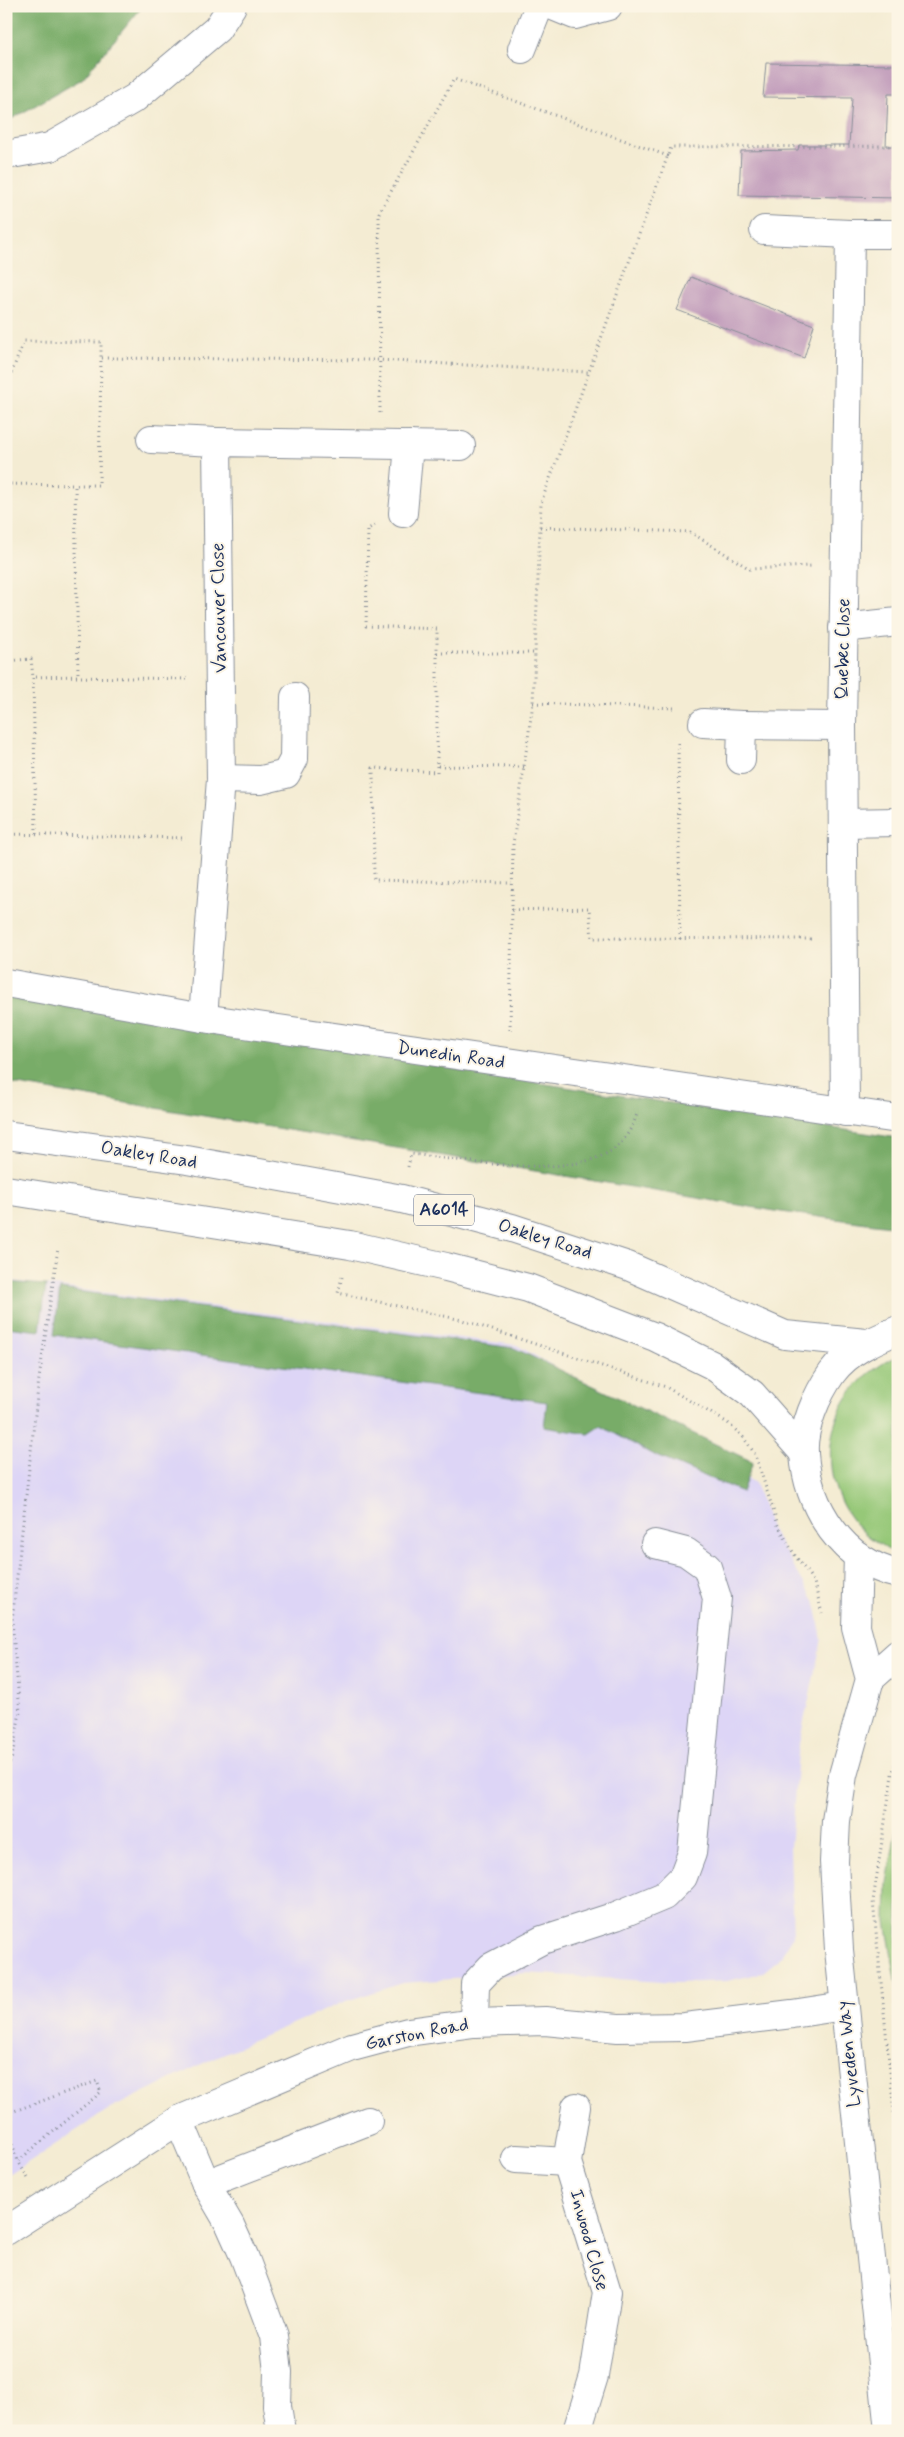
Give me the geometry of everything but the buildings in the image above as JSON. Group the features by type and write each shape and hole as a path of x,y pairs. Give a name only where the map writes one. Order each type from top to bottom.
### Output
{"street":[{"path":"6,156 50,147 135,98 218,29 232,6"},
{"path":"522,49 539,6"},
{"path":"553,6 575,15 608,6"},
{"path":"764,230 898,234"},
{"name":"Quebec Close","path":"845,1112 842,726 850,234"},
{"path":"151,439 217,442 461,446"},
{"name":"Vancouver Close","path":"203,1018 221,779 217,442"},
{"path":"403,513 408,445"},
{"path":"843,628 898,622"},
{"path":"221,779 261,780 286,774 294,759 295,697"},
{"path":"691,719 742,725 842,726"},
{"path":"741,760 742,725"},
{"path":"843,823 898,822"},
{"name":"Dunedin Road","path":"6,983 203,1018 898,1119"},
{"name":"Oakley Road","path":"6,1135 187,1160 402,1199 512,1228 628,1266 785,1335 866,1343"},
{"path":"6,1190 350,1245 528,1288 655,1337 712,1365 752,1394 804,1452"},
{"path":"898,1330 866,1343 833,1372 811,1410 804,1452 811,1492 829,1528 858,1556 888,1572 898,1574"},
{"path":"474,2023 475,1984 491,1967 542,1940 616,1916 664,1896 683,1878 692,1853 717,1598 707,1567 686,1552 655,1544"},
{"path":"858,1556 856,1627 870,1679 898,1654"},
{"name":"Lyveden Way","path":"870,1679 842,1776 836,1821 834,1862 844,2006 888,2431"},
{"name":"Garston Road","path":"6,2231 179,2120 352,2047 408,2032 474,2023 545,2021 618,2028 684,2027 844,2006"},
{"name":"Inwood Close","path":"576,2107 567,2162 606,2292 594,2376 577,2431"},
{"path":"179,2120 206,2184 230,2225 244,2256 274,2336 278,2372 277,2406 281,2431"},
{"path":"206,2184 368,2122"},
{"path":"516,2159 567,2162"}],"path":[{"path":"380,444 378,360 379,214 454,79 668,156"},
{"path":"510,1063 513,844 533,703 541,503 671,147 898,146"},
{"path":"6,387 24,341 101,342 99,485 6,484"},
{"path":"101,358 378,360 588,372"},
{"path":"75,485 78,676 76,677"},
{"path":"378,523 368,529 366,626 437,629 437,772 372,768 374,880 512,883"},
{"path":"540,527 690,532 750,569 845,564"},
{"path":"437,653 535,653"},
{"path":"6,661 31,660 36,834"},
{"path":"32,677 219,679"},
{"path":"533,703 678,708 691,719"},
{"path":"678,742 680,939"},
{"path":"437,766 524,766"},
{"path":"6,834 216,838"},
{"path":"512,910 589,908 592,938 844,939"},
{"path":"411,1154 525,1166 580,1162 611,1151 631,1131 648,1084"},
{"path":"6,1772 12,1758 20,1712 12,1621 39,1379 58,1248"},
{"path":"338,1293 462,1320 666,1387 728,1423 743,1437 755,1454 778,1525 794,1554 814,1582 824,1620"},
{"path":"898,1754 892,1775 873,1901 898,2153"},
{"path":"6,2114 97,2081 101,2092 18,2161"},
{"path":"6,2125 18,2161 44,2206"}],"shaded area":[{"path":"6,1280 517,1345 755,1483 771,1528 815,1602 822,1639 799,1744 790,1847 793,1937 779,1959 762,1973 727,1981 676,1983 526,1973 403,1983 346,2001 218,2056 106,2111 6,2177"}],"green space":[{"path":"6,6 143,6 82,79 6,122"},
{"path":"6,989 481,1074 898,1138 898,1227 781,1212 6,1083"},
{"path":"6,1282 46,1285 40,1331 6,1327"},
{"path":"60,1289 514,1348 753,1462 742,1492 650,1453 601,1426 589,1434 544,1427 547,1402 54,1335"},
{"path":"898,1357 898,1554 875,1541 855,1524 841,1503 833,1480 830,1455 833,1430 842,1407 856,1386 880,1365"},
{"path":"898,1819 898,1991 886,1922 887,1883"}]}
